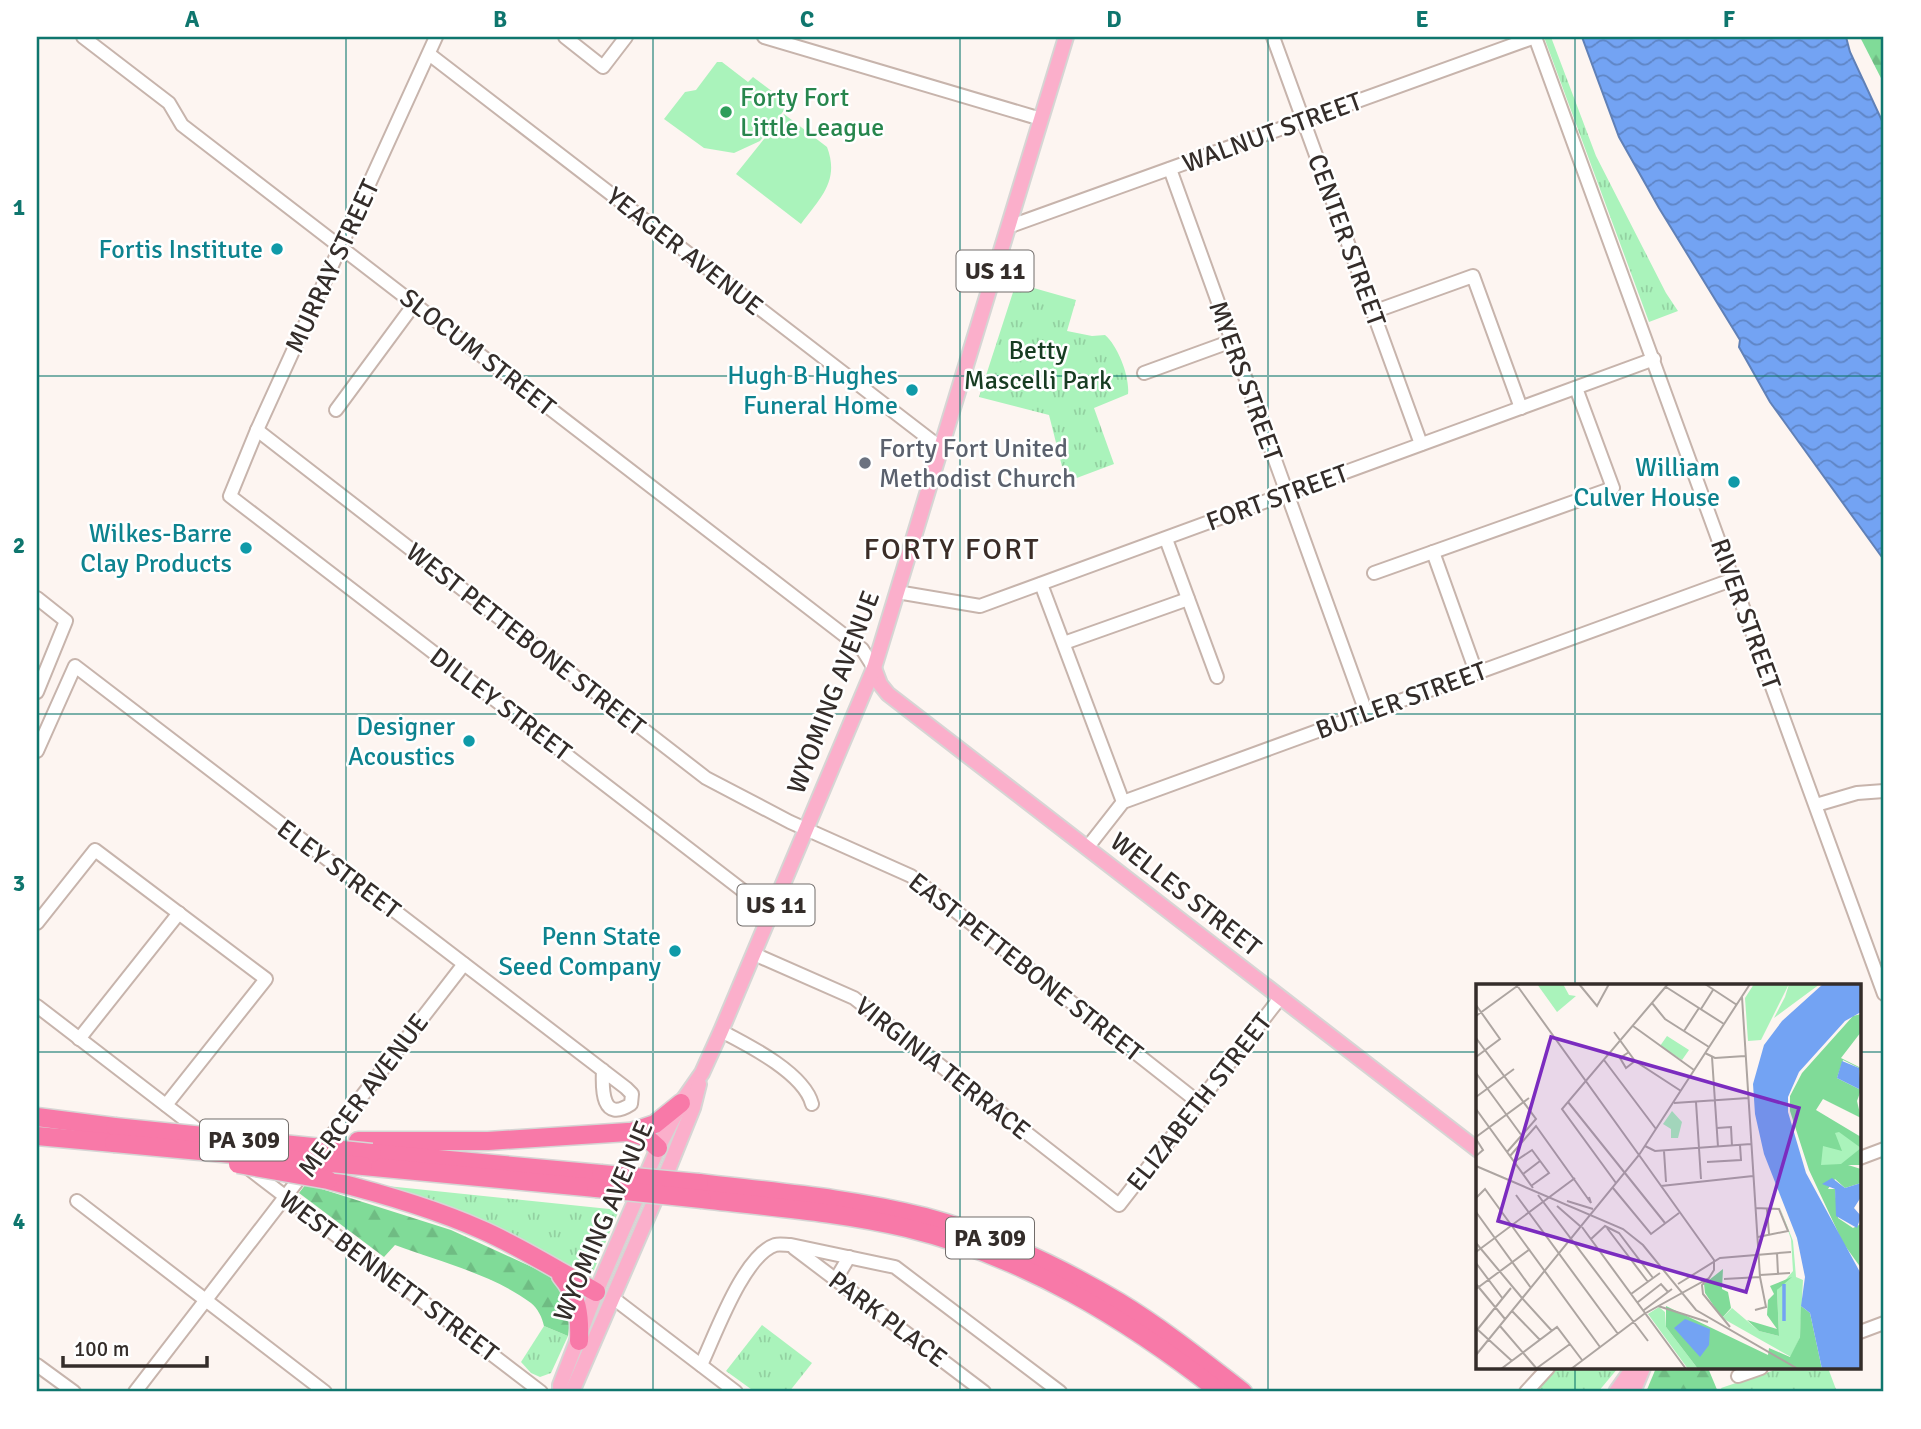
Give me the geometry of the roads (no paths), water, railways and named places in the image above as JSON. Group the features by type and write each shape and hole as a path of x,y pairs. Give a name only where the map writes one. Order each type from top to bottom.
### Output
{"highway":[{"path":"115,1135 364,1153 488,1141 628,1132 655,1124 681,1104"},
{"name":"PA 309","path":"37,1117 115,1135"},
{"path":"628,1132 647,1138 658,1148"},
{"path":"115,1135 328,1180 404,1201 464,1222 505,1241 604,1295"},
{"name":"PA 309","path":"37,1136 115,1135 364,1153 599,1181 882,1207 978,1233 1021,1251 1120,1303 1186,1348 1243,1392"},
{"name":"PA 309","path":"700,1191 907,1228 968,1246 1087,1300 1144,1335 1220,1392"},
{"path":"557,1270 576,1301 580,1322 579,1340"}],"main road":[{"name":"WYOMING AVENUE","path":"572,1392 658,1148 681,1104 702,1073 721,1031 874,668 1066,37"},
{"name":"WELLES STREET","path":"874,668 880,684 888,694 1476,1148"},
{"name":"WYOMING AVENUE","path":"560,1392 560,1385 579,1340 670,1165 693,1108 702,1073"},
{"path":"658,1148 670,1165"},
{"path":"1616,1392 1632,1370"},
{"path":"1633,1392 1642,1370"}],"street":[{"name":"SLOCUM STREET","path":"83,37 169,103 182,125 862,649 874,668"},
{"name":"MURRAY STREET","path":"230,496 257,430 436,37"},
{"path":"565,37 603,67 626,37"},
{"path":"764,37 1041,120"},
{"name":"CENTER STREET","path":"1273,37 1421,444"},
{"name":"WALNUT STREET","path":"1008,227 1535,37"},
{"name":"RIVER STREET","path":"1535,37 1884,994"},
{"name":"YEAGER AVENUE","path":"429,54 941,448"},
{"name":"MYERS STREET","path":"1170,169 1366,712"},
{"path":"1373,312 1473,276 1521,408"},
{"path":"336,410 415,303"},
{"path":"1144,373 1232,341"},
{"name":"FORT STREET","path":"897,592 980,606 1654,359"},
{"path":"1374,573 1613,488 1576,388"},
{"name":"WEST PETTEBONE STREET","path":"257,430 706,778 807,829"},
{"name":"DILLEY STREET","path":"230,496 772,913"},
{"path":"1166,539 1217,677"},
{"path":"1433,552 1476,672"},
{"name":"BUTLER STREET","path":"1123,802 1734,579"},
{"path":"1041,584 1123,802 1087,848"},
{"path":"37,598 66,621 37,692"},
{"path":"1063,643 1188,599"},
{"name":"ELEY STREET","path":"37,751 75,666 603,1070"},
{"path":"1816,805 1857,793 1884,791"},
{"name":"EAST PETTEBONE STREET","path":"807,829 911,876 1198,1102"},
{"path":"37,923 96,849 266,979 166,1105"},
{"path":"79,1039 179,913"},
{"name":"VIRGINIA TERRACE","path":"754,954 862,1003 1119,1205"},
{"name":"MERCER AVENUE","path":"135,1392 464,964"},
{"name":"ELIZABETH STREET","path":"1119,1205 1280,998"},
{"name":"WEST BENNETT STREET","path":"37,1006 541,1392"},
{"path":"721,1031 754,1049 799,1082 808,1091 812,1104"},
{"path":"1862,1157 1884,1149"},
{"path":"77,1201 325,1392"},
{"path":"701,1365 743,1274 757,1257 775,1245 791,1245 895,1267 1060,1392"},
{"name":"PARK PLACE","path":"791,1245 984,1392"},
{"path":"836,1279 849,1256"},
{"path":"604,1295 736,1392"},
{"path":"1862,1331 1884,1323"},
{"path":"37,1365 74,1392"},
{"path":"1526,1392 1546,1370"},
{"path":"1738,1376 1755,1370"}],"water":[{"path":"1582,37 1846,37 1850,52 1884,125 1884,560 1770,402 1739,347 1740,340 1619,137"}],"place":[{"name":"Forty Fort Little League","path":"726,112"},
{"name":"Fortis Institute","path":"277,249"},
{"name":"Hugh B Hughes Funeral Home","path":"912,390"},
{"name":"Forty Fort United Methodist Church","path":"865,463"},
{"name":"William Culver House","path":"1734,482"},
{"name":"Wilkes-Barre Clay Products","path":"246,548"},
{"name":"Designer Acoustics","path":"469,741"},
{"name":"Penn State Seed Company","path":"675,951"}],"district":[{"name":"FORTY FORT","path":"952,549"}],"park label":[{"name":"Betty Mascelli Park","path":"1038,365"}]}
